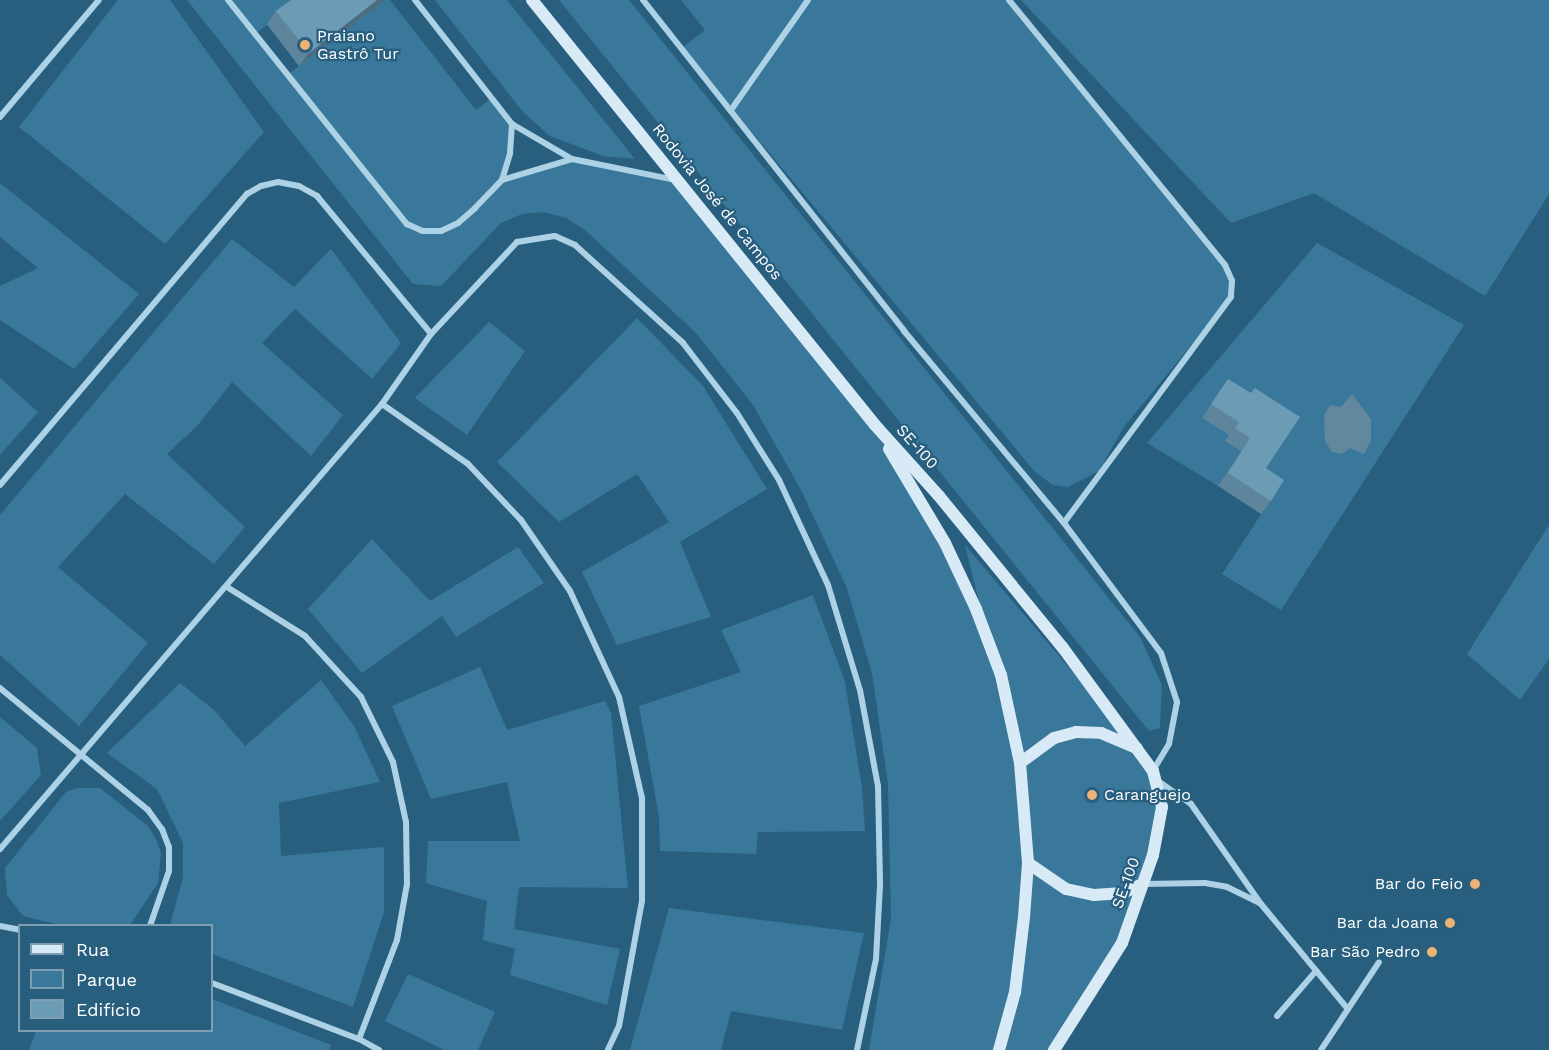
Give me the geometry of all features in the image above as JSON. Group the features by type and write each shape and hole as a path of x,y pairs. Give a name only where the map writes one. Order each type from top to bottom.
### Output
{"main road":[{"name":"Rodovia José de Campos","path":"532,0 875,425"},
{"name":"SE-100","path":"875,425 939,496 1138,749 1155,776 1162,807 1153,855 1122,943 1054,1050"},
{"name":"SE-100","path":"875,425 945,543 976,609 1000,675 1020,762 1028,862 1015,992 999,1050"},
{"path":"1020,762 1054,738 1076,732 1101,733 1138,749"},
{"path":"1028,862 1066,889 1094,895 1123,893 1142,884"}],"street":[{"path":"0,117 99,0"},
{"path":"228,0 407,224 423,231 441,231 458,223 502,180 572,159"},
{"path":"415,0 512,124 572,159 678,180"},
{"path":"643,0 904,331 1064,523 1139,620 1163,656 1177,702 1175,725 1155,776 1191,804 1262,904 1348,1009"},
{"path":"731,110 808,0"},
{"path":"1009,0 1225,265 1232,281 1231,297 1064,523"},
{"path":"502,180 510,153 512,124"},
{"path":"0,485 247,194 261,186 278,182 299,186 317,196 431,334"},
{"path":"0,849 79,755 227,587 381,404 431,334 517,242 531,237 555,236 575,245 683,343 737,413 779,480 828,585 860,690 878,786 880,885 876,959 857,1050"},
{"path":"381,404 468,464 521,520 570,591 619,698 642,798 642,901 619,1026 608,1050"},
{"path":"227,587 305,636 361,697 393,762 406,822 407,884 397,940 359,1039"},
{"path":"0,688 148,810 162,829 169,847 169,871 151,924"},
{"path":"1142,884 1204,883 1227,887 1262,904"},
{"path":"0,926 18,930"},
{"path":"1321,1050 1379,962"},
{"path":"1277,1016 1316,971"},
{"path":"213,983 359,1039 379,1050"}],"green space":[{"path":"118,0 170,0 264,132 165,244 19,127"},
{"path":"187,0 390,0 476,110 492,98 512,124 512,141 502,179 572,159 678,180 875,425 945,543 990,645 965,545 1138,749 1162,807 1122,943 1053,1050 869,1050 891,919 888,784 872,673 846,586 801,490 753,405 696,333 585,230 566,218 544,212 522,214 501,223 441,286 413,284","holes":["267,25 299,66 288,75 255,34"]},
{"path":"435,0 507,0 635,159 603,156 550,136 523,112"},
{"path":"559,0 629,0 1140,637 1162,685 1160,728 1149,731"},
{"path":"681,0 1009,0 1225,265 1232,281 1231,297 1123,428 1099,471 1068,487 1053,485 1035,472 682,48 705,30"},
{"path":"1021,0 1549,0 1549,194 1485,296 1314,193 1231,223"},
{"path":"0,183 139,294 74,369 0,320 0,286 38,268 0,237"},
{"path":"232,239 294,287 331,249 401,343 372,379 295,309 262,343 343,415 311,456 232,382 198,425 167,454 245,527 214,564 125,494 58,567 148,643 79,726 0,655 0,515"},
{"path":"1317,243 1464,325 1281,610 1222,574 1275,493 1257,481 1290,431 1202,418 1222,430 1224,427 1241,451 1218,486 1147,443"},
{"path":"637,318 703,386 767,489 680,542 711,617 617,645 582,572 669,522 637,474 559,522 497,462"},
{"path":"489,322 525,351 467,435 415,398"},
{"path":"0,378 38,412 0,455"},
{"path":"1549,525 1549,659 1520,700 1467,654"},
{"path":"372,539 430,601 518,547 544,583 456,637 442,616 362,673 308,609"},
{"path":"813,595 845,682 862,788 865,831 758,832 756,854 660,851 659,817 639,706 741,672 721,630"},
{"path":"480,667 507,730 605,701 611,713 628,888 519,887 514,929 620,949 607,1005 510,975 515,949 483,940 487,901 426,883 428,841 520,841 507,782 431,799 392,706"},
{"path":"321,680 354,726 380,782 279,803 281,856 384,847 384,912 353,1007 213,954 213,924 170,924 183,878 183,843 157,789 107,753 180,683 214,710 245,746"},
{"path":"0,717 37,748 41,775 0,821"},
{"path":"77,788 100,788 148,826 156,839 161,853 158,883 131,924 56,924 23,916 7,895 5,868 66,792"},
{"path":"669,908 864,933 842,1030 731,1011 721,1050 630,1050"},
{"path":"408,974 495,1012 478,1050 444,1050 385,1021"},
{"path":"213,999 331,1045 329,1050 29,1050 36,1032 213,1032"}],"shaded area":[{"path":"1352,394 1371,419 1371,441 1364,454 1350,448 1342,454 1332,452 1325,441 1324,415 1330,405 1341,407"}],"building":[{"name":"Praiano Gastrô Tur","path":"291,0 377,0 309,53 276,11"},
{"path":"1228,379 1251,393 1255,388 1300,417 1266,468 1284,480 1271,501 1228,473 1250,438 1235,428 1239,422 1211,404"}],"place":[{"name":"Praiano Gastrô Tur","path":"305,45"},
{"name":"Caranguejo","path":"1092,795"},
{"name":"Bar do Feio","path":"1475,884"},
{"name":"Bar da Joana","path":"1450,923"},
{"name":"Bar São Pedro","path":"1432,952"}]}
